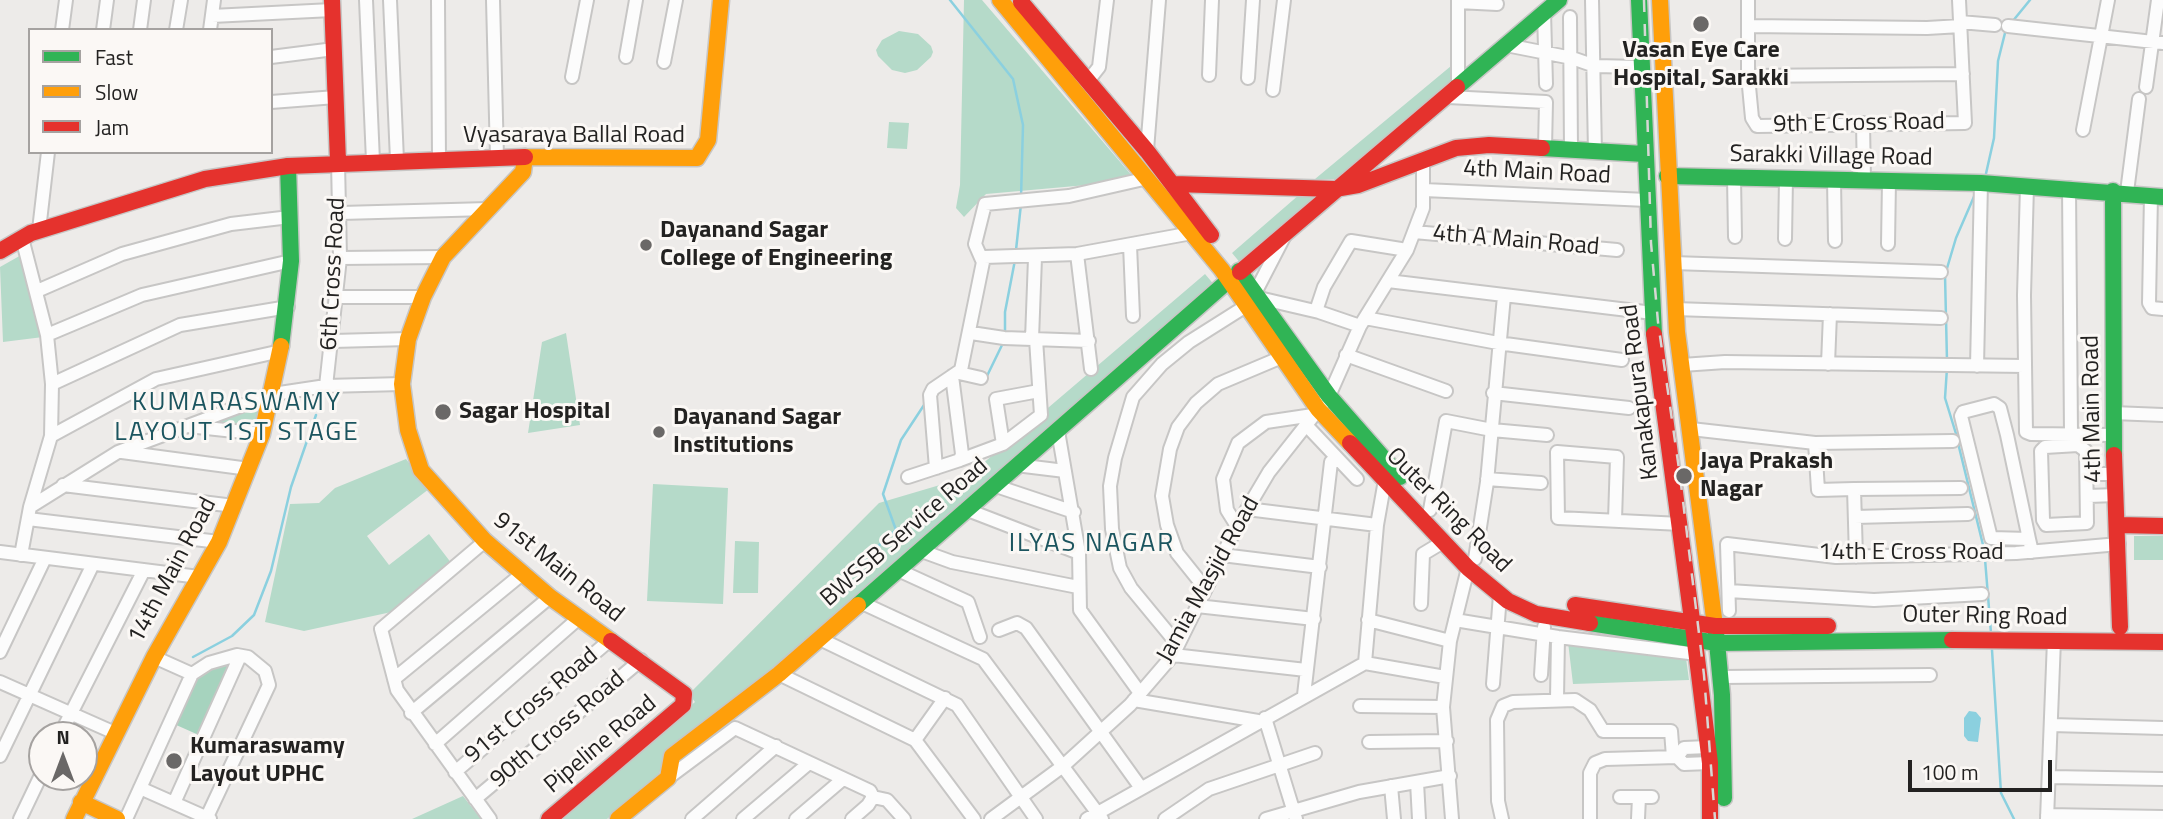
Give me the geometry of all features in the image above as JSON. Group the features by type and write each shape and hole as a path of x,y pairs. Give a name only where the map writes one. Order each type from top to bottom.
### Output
{"main road":[{"name":"Vyasaraya Ballal Road","path":"0,251 39,230 205,179 288,166 525,157 697,158 708,140 721,0"},
{"name":"Outer Ring Road","path":"1000,0 1192,233 1253,299 1317,411 1430,510 1471,564 1500,595 1544,615 1695,646 1717,643 2163,627"},
{"name":"Outer Ring Road","path":"1019,0 1174,184 1234,276"},
{"name":"BWSSB Service Road","path":"618,819 667,778 672,755 779,674 1234,276 1559,0"},
{"name":"Kanakapura Road","path":"1639,0 1653,313 1709,755 1710,819"},
{"name":"Kanakapura Road","path":"1660,0 1675,309 1721,677 1724,819"},
{"path":"332,5 338,162"},
{"path":"1174,184 1335,189 1358,185 1423,160 1467,147 1644,154"},
{"name":"91st Main Road","path":"525,157 523,172 443,257 423,298 408,339 402,384 408,430 421,470 485,541 550,597 641,660 684,694 683,705"},
{"name":"14th Main Road","path":"74,819 153,657 219,542 262,434 281,351 283,307 291,261 288,166"},
{"name":"Sarakki Village Road","path":"1667,176 1987,184 2157,196"},
{"name":"4th Main Road","path":"2120,192 2113,413 2119,525 2120,627"},
{"name":"Outer Ring Road","path":"1253,299 1282,358 1317,411 1443,542 1471,564 1514,591 1538,600 1692,620 1716,626 1991,633 2054,640 2163,642"},
{"path":"2119,525 2163,526"},
{"name":"Pipeline Road","path":"549,819 683,705"},
{"path":"81,802 117,819"}],"street":[{"path":"62,28 66,0"},
{"path":"103,28 107,0"},
{"path":"140,28 144,0"},
{"path":"176,28 181,0"},
{"path":"211,28 214,0"},
{"path":"366,0 373,161"},
{"path":"390,0 397,160"},
{"path":"438,0 439,159"},
{"path":"493,0 497,158"},
{"path":"572,77 575,25 587,0"},
{"path":"625,57 636,0"},
{"path":"664,62 676,0"},
{"path":"1088,81 1100,63 1107,0"},
{"path":"1147,151 1159,0"},
{"path":"1209,75 1212,0"},
{"path":"1248,78 1253,0"},
{"path":"1273,90 1284,0"},
{"path":"1592,0 1595,152"},
{"path":"1748,0 1748,76 1963,74 1959,0"},
{"path":"2083,130 2108,0"},
{"path":"2120,192 2156,42 2158,0"},
{"path":"1497,4 1458,1 1453,91 1546,102 1545,148"},
{"path":"212,16 332,5"},
{"path":"1545,12 1546,83"},
{"path":"1570,17 1571,150"},
{"path":"1748,26 1927,28 1961,24 2002,25 2156,42"},
{"path":"1506,45 1572,58 1595,66 1640,67"},
{"path":"273,57 334,49"},
{"name":"9th E Cross Road","path":"1748,76 1753,124 1965,123 1963,74"},
{"path":"273,102 336,97"},
{"path":"1863,122 1864,180"},
{"path":"39,230 48,154"},
{"name":"Jamia Masjid Road","path":"991,819 1063,766 1102,731 1137,697 1176,650 1237,526 1269,472 1317,411 1362,322 1406,250 1423,208 1423,160"},
{"name":"6th Cross Road","path":"326,386 340,258 338,162"},
{"path":"960,460 954,376 971,333 982,260 975,244 985,204 1028,201 1109,189 1148,178"},
{"path":"1734,178 1735,237"},
{"path":"1785,239 1786,179"},
{"path":"1834,180 1835,241"},
{"path":"1888,244 1889,181"},
{"path":"1977,366 1987,184"},
{"path":"2026,186 2025,366 2028,434"},
{"path":"2069,188 2071,435"},
{"name":"4th Main Road","path":"1424,190 1647,200"},
{"path":"2157,196 2156,265 2150,305 2163,309"},
{"path":"341,213 488,209"},
{"path":"37,290 122,254 231,224 290,217"},
{"path":"1288,230 1253,299 1189,342 1162,364 1133,397 1115,458 1110,486 1112,529 1120,568 1131,588 1176,650 1306,670"},
{"name":"4th A Main Road","path":"1414,232 1617,250"},
{"path":"982,260 988,256 1035,258 1077,254 1192,233"},
{"path":"21,555 29,513 51,436 52,384 47,335 22,238"},
{"path":"1316,311 1324,287 1351,241 1406,250"},
{"path":"1130,245 1132,316"},
{"path":"1077,254 1091,369"},
{"path":"340,258 443,257"},
{"path":"908,477 1003,444 1041,415 1029,339 1035,258"},
{"path":"47,335 142,295 291,261"},
{"path":"1673,263 1941,272"},
{"path":"1388,281 1653,313"},
{"path":"1452,819 1443,707 1445,677 1450,641 1471,564 1487,479 1504,296"},
{"path":"337,297 423,298"},
{"path":"1253,299 1362,322 1622,360"},
{"path":"52,384 180,325 283,307"},
{"path":"1675,309 1941,318"},
{"path":"1828,364 1830,314"},
{"path":"971,333 998,338 1089,341"},
{"path":"333,341 408,339"},
{"path":"51,436 156,379 281,351"},
{"path":"1346,355 1446,391"},
{"path":"1205,588 1177,553 1167,525 1162,496 1170,449 1178,427 1196,402 1218,384 1282,358"},
{"path":"1682,365 1725,362 2025,366"},
{"path":"936,468 930,398 933,389 954,376 981,378"},
{"path":"29,513 62,485 118,452 184,425 273,394 326,386 402,384"},
{"path":"1003,444 996,399 1039,391"},
{"path":"1493,393 1629,408"},
{"path":"1996,404 2007,435 2031,545 2013,540 1991,538 1961,414 1996,404"},
{"path":"1237,526 1227,510 1223,487 1229,460 1238,443 1266,422 1317,411 1357,479"},
{"path":"2113,413 2163,415"},
{"path":"1430,510 1446,421 1492,430 1547,435"},
{"path":"184,425 262,434"},
{"path":"1691,429 1815,443 1953,441"},
{"path":"1058,431 1080,553 1080,610 1137,697 1261,719"},
{"path":"2007,435 2114,435"},
{"path":"1815,443 1818,490 1961,488"},
{"path":"2082,446 2086,451 2087,474 2087,523 2044,523 2042,449 2082,446"},
{"path":"118,452 249,469"},
{"path":"1615,520 1617,457 1557,452 1557,517 1681,524"},
{"path":"1304,695 1331,462"},
{"path":"1016,466 1065,471"},
{"path":"2087,474 2116,474"},
{"path":"1487,479 1541,483"},
{"path":"1364,663 1377,525 1385,480"},
{"path":"62,485 234,506"},
{"path":"993,485 1074,513"},
{"path":"1854,489 1856,557"},
{"path":"2088,496 2117,495"},
{"path":"965,509 1080,553"},
{"path":"1247,509 1377,525"},
{"path":"29,513 219,542"},
{"path":"1855,517 1968,514"},
{"path":"2013,540 2017,553"},
{"path":"485,541 381,629 394,679 411,713 490,819"},
{"path":"1421,604 1423,554 1443,542"},
{"name":"14th E Cross Road","path":"1729,611 1727,544 1856,557 2017,553 2031,545 2119,544"},
{"path":"919,550 952,562 1078,587"},
{"path":"0,552 199,577"},
{"path":"1222,555 1320,568"},
{"path":"0,652 45,558"},
{"path":"0,756 93,564"},
{"path":"66,721 144,570"},
{"path":"898,570 968,602 980,637"},
{"path":"394,679 522,574"},
{"path":"1729,591 1874,600 1982,594"},
{"path":"1493,684 1500,595"},
{"path":"411,713 550,597"},
{"path":"860,602 979,656 1063,766 1096,817 1261,719 1364,663 1445,677"},
{"path":"1198,606 1314,619"},
{"path":"1541,675 1544,615"},
{"path":"435,744 579,618"},
{"path":"1368,620 1450,641"},
{"path":"1455,620 1558,637 1695,646"},
{"path":"999,630 1017,623 1027,628 1141,788"},
{"path":"1557,699 1558,637"},
{"path":"820,639 957,705 1036,819"},
{"name":"91st Cross Road","path":"455,772 610,640"},
{"path":"2054,640 2047,817 2163,817"},
{"path":"174,803 240,656"},
{"path":"126,819 140,788 192,674 209,663 240,656 248,657 265,671 269,685 207,818 140,788"},
{"path":"153,657 192,674"},
{"name":"90th Cross Road","path":"475,799 641,660"},
{"path":"779,674 915,740 974,819"},
{"path":"1721,677 1930,675"},
{"path":"0,682 115,733"},
{"path":"915,740 945,698"},
{"path":"1502,819 1498,801 1499,711 1513,702 1575,700 1583,703 1595,715 1603,731 1671,731 1675,757"},
{"path":"1360,706 1443,707"},
{"path":"1261,719 1281,764 1294,815"},
{"path":"2051,725 2163,728"},
{"path":"667,778 735,728 870,791 873,797"},
{"path":"1369,742 1447,741"},
{"path":"692,819 776,746"},
{"path":"1166,819 1209,789 1315,753"},
{"path":"1590,819 1590,773 1595,763 1605,759 1675,757 1684,764 1709,755"},
{"path":"743,819 809,763"},
{"path":"1266,819 1294,815 1391,786 1450,776"},
{"path":"2050,777 2163,779"},
{"path":"796,819 842,779"},
{"path":"1417,782 1419,819"},
{"path":"1391,786 1394,819"},
{"path":"20,819 33,791"},
{"path":"852,819 873,797"},
{"path":"873,797 887,800 904,819"},
{"path":"1620,797 1645,797 1638,819"}],"green space":[{"path":"964,0 982,0 1133,177 1109,183 986,194 964,217 956,208 960,185"},
{"path":"899,31 918,34 931,46 931,57 917,70 905,73 892,70 878,56 876,50 882,40"},
{"path":"1451,66 1451,86 1343,179 1315,179"},
{"path":"889,122 909,123 907,149 887,148"},
{"path":"1300,194 1323,196 1242,265 1232,253"},
{"path":"23,254 43,337 3,342 0,267"},
{"path":"1205,274 1216,287 663,762 658,777 607,819 558,819 695,702 689,694 879,503 967,477"},
{"path":"566,333 580,425 528,433 542,342"},
{"path":"267,399 260,431 195,424"},
{"path":"406,459 429,489 367,536 389,565 429,534 452,564 396,611 304,631 265,622 290,504 319,503 335,488"},
{"path":"653,484 728,488 723,604 647,601"},
{"path":"2134,536 2163,536 2163,560 2134,560"},
{"path":"735,541 759,542 758,593 733,593"},
{"path":"1568,642 1686,658 1689,680 1573,684"},
{"path":"236,659 201,736 174,724 195,676 209,667"},
{"path":"463,796 481,819 412,819"}],"water":[{"path":"1969,711 1976,712 1981,718 1978,742 1968,741 1964,736 1964,718"}],"waterway":[{"path":"950,0 1013,79 1023,125 1021,198"},
{"path":"2012,22 2030,0"},
{"path":"1985,178 1994,138 1998,61 2006,29"},
{"path":"1947,361 1945,275 1956,238 1976,192"},
{"path":"1016,250 1021,204"},
{"path":"1005,333 1005,312 1015,260"},
{"path":"986,378 1003,343"},
{"path":"1947,368 1945,398 1957,437"},
{"path":"824,595 896,530 883,494 901,440 926,402"},
{"path":"193,657 232,636 254,615 271,571 291,487 316,415"},
{"path":"1958,443 1984,549"},
{"path":"1985,559 1991,633"},
{"path":"1992,650 2001,793 2014,819"}],"railway":[{"path":"1644,0 1651,243 1658,322 1704,675 1715,819"}],"traffic: fast":[{"path":"1457,87 1559,0"},
{"path":"1639,0 1654,334"},
{"path":"1542,148 1644,154"},
{"path":"281,346 291,261 288,166"},
{"path":"1667,176 1981,183 2163,197"},
{"path":"2113,191 2114,455"},
{"path":"1239,271 1329,396 1400,477"},
{"path":"858,605 1229,280"},
{"path":"1590,623 1717,643 1952,640"},
{"path":"1716,632 1722,695 1724,798"}],"traffic: slow":[{"path":"525,157 697,158 708,140 721,0"},
{"path":"1000,0 1222,270 1318,409 1350,443"},
{"path":"1660,0 1677,332 1715,626"},
{"path":"525,157 523,172 443,257 423,297 408,339 402,384 408,430 421,470 485,541 550,597 611,641"},
{"path":"74,819 154,657 219,542 262,434 281,346"},
{"path":"618,819 668,778 672,756 779,674 858,605"},
{"path":"81,802 117,819"}],"traffic: jam":[{"path":"332,0 338,162"},
{"path":"1021,2 1147,151 1211,235"},
{"path":"1240,272 1457,87"},
{"path":"1174,184 1335,189 1358,185 1456,148 1489,145 1542,148"},
{"path":"0,251 31,233 205,179 288,166 525,157"},
{"path":"1654,334 1692,620"},
{"path":"1350,443 1468,568 1508,601 1536,614 1590,623"},
{"path":"2114,455 2120,627"},
{"path":"2119,525 2163,526"},
{"path":"1575,605 1715,626 1828,626"},
{"path":"1693,626 1710,763 1710,819"},
{"path":"1952,640 2163,642"},
{"path":"549,819 683,705 684,694 611,641"}],"place":[{"name":"Vasan Eye Care Hospital, Sarakki","path":"1701,24"},
{"name":"Dayanand Sagar College of Engineering","path":"646,245"},
{"name":"Sagar Hospital","path":"443,412"},
{"name":"Dayanand Sagar Institutions","path":"659,432"},
{"name":"Jaya Prakash Nagar","path":"1684,476"},
{"name":"Kumaraswamy Layout UPHC","path":"174,761"}],"district":[{"name":"KUMARASWAMY LAYOUT 1ST STAGE","path":"237,419"},
{"name":"ILYAS NAGAR","path":"1092,545"}]}
